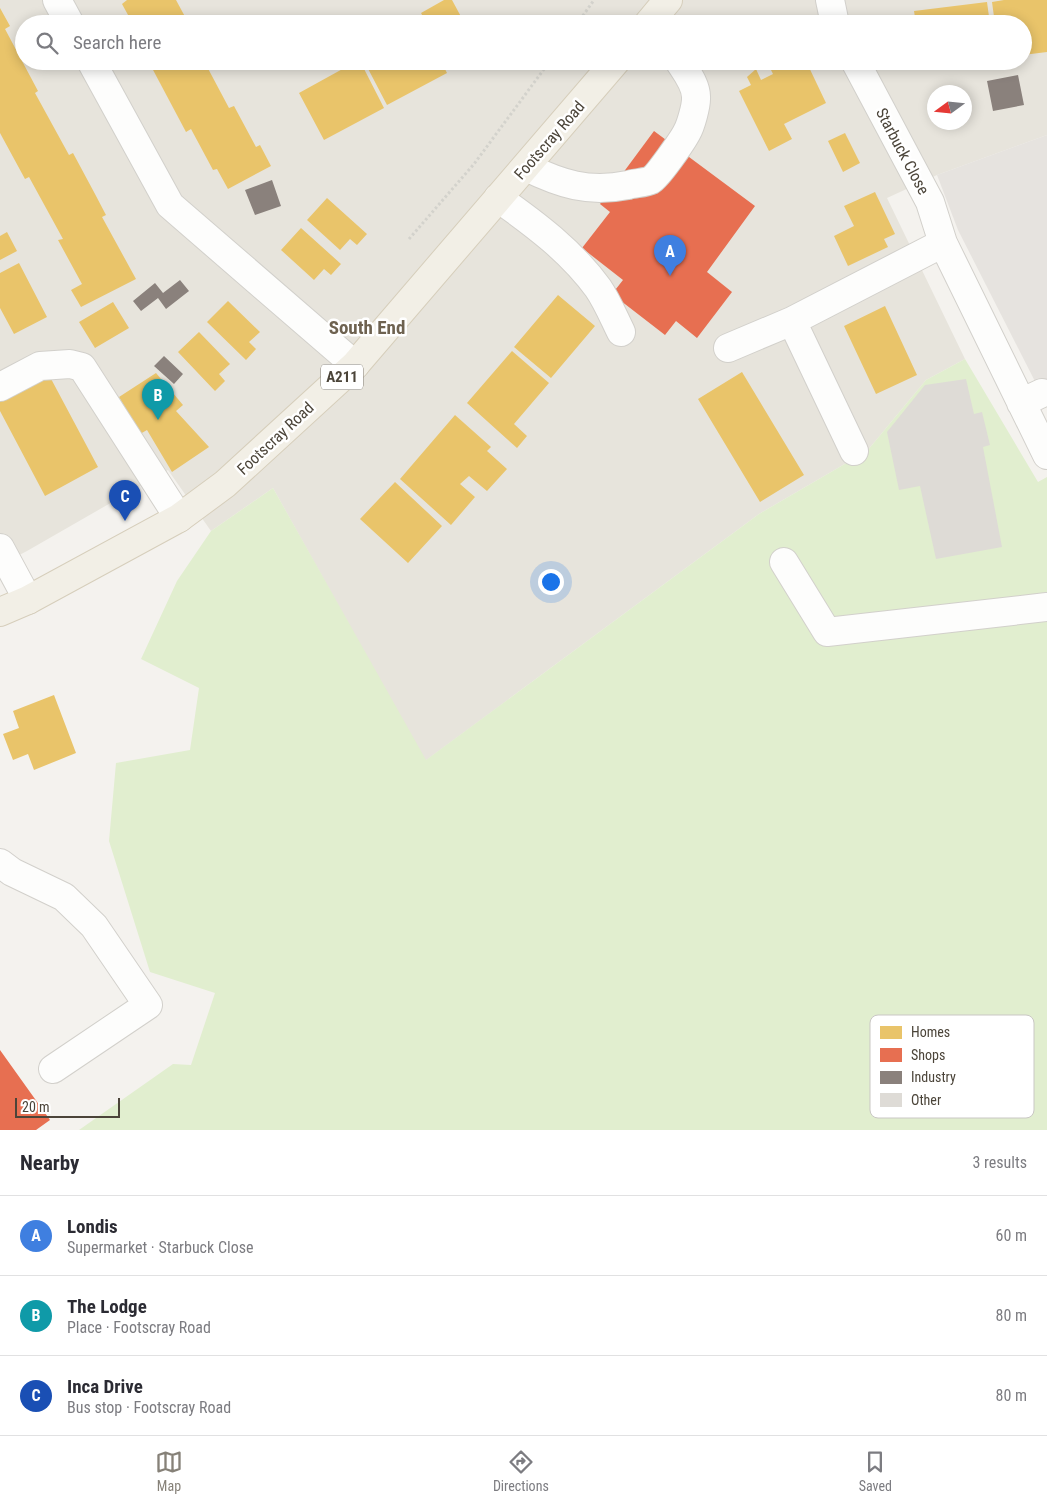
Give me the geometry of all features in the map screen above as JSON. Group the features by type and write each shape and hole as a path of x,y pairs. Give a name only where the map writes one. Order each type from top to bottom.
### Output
{"main road":[{"path":"655,15 668,0"},
{"name":"Footscray Road","path":"0,612 28,600 179,518 225,484 355,365 608,70"}],"street":[{"path":"57,0 65,15"},
{"path":"830,0 833,15"},
{"path":"96,70 170,205 355,365"},
{"path":"526,166 547,177 578,187 612,188 651,180 688,132 696,99 693,82 685,70"},
{"name":"Starbuck Close","path":"860,70 930,202 943,243 1002,364 1031,398 1047,455"},
{"path":"498,198 536,225 575,259 599,290 621,332"},
{"path":"728,348 792,321 943,243"},
{"path":"792,321 854,451"},
{"path":"0,387 40,366 70,364 82,367 179,518"},
{"path":"0,548 28,600"},
{"path":"784,562 827,632 1047,607"},
{"path":"0,863 12,872 64,897 94,926 148,1005 53,1069"}],"path":[{"path":"583,15 594,0"},
{"path":"409,239 474,164 543,70"}],"shaded area":[{"path":"0,0 1047,0 1047,135 937,175 887,198 965,359 926,380 867,451 759,514 425,761 273,488 211,531 168,470 0,565"},
{"path":"1047,135 1047,405 958,230 937,175"}],"green space":[{"path":"965,359 1038,482 1047,477 1047,1130 79,1130 173,1064 191,1065 215,993 150,972 109,841 116,763 190,750 199,688 141,659 177,581 211,531 273,488 426,760 759,514 867,451 926,380"}],"building: Homes":[{"path":"127,0 176,0 184,15 128,15 122,4"},
{"path":"444,0 452,0 460,15 422,15 421,13"},
{"path":"1004,0 1047,0 1047,52 1032,54 1032,15 994,15 992,2"},
{"path":"987,2 989,15 915,15 914,11"},
{"path":"0,8 10,26 5,29 15,48 15,70 27,70 38,91 35,93 69,155 73,153 106,215 102,217 136,279 81,307 71,290 82,284 58,240 63,239 29,177 25,179 0,133"},
{"path":"153,70 209,70 229,108 234,106 256,147 260,145 271,166 228,189 217,169 213,170 191,129 186,132"},
{"path":"341,70 365,70 384,108 324,140 299,93"},
{"path":"369,70 446,70 447,73 387,105"},
{"path":"755,70 761,80 773,74 771,70 810,70 826,103 784,124 792,139 769,151 739,91 751,85 747,77"},
{"path":"845,133 860,163 843,172 828,141"},
{"path":"875,192 895,234 884,239 888,247 848,266 834,236 854,226 844,206"},
{"path":"327,198 367,234 357,245 350,239 340,250 307,220"},
{"path":"301,228 341,264 331,275 324,269 314,280 281,250"},
{"path":"7,232 17,251 0,260 0,236"},
{"path":"19,263 47,317 14,334 0,308 0,273"},
{"path":"558,295 595,326 551,378 514,347"},
{"path":"228,301 260,332 249,342 256,349 246,360 207,322"},
{"path":"113,302 129,328 95,348 79,322"},
{"path":"885,306 917,375 876,394 844,326"},
{"path":"199,332 230,364 219,374 225,381 215,391 178,352"},
{"path":"512,351 549,383 514,424 527,436 517,448 467,403"},
{"path":"742,372 804,475 760,502 698,399"},
{"path":"156,373 183,405 176,411 209,447 172,472 147,430 140,434 119,397"},
{"path":"49,375 98,467 45,496 0,411 0,401"},
{"path":"455,415 491,447 487,451 507,469 487,491 469,476 460,484 475,497 451,525 400,479"},
{"path":"395,482 442,526 408,563 360,519"},
{"path":"54,695 76,753 34,770 28,754 13,760 3,734 19,728 13,711"}],"building: Shops":[{"path":"654,131 755,206 707,272 732,292 697,338 676,321 665,335 612,294 623,280 582,248 610,212 600,204"},
{"path":"0,1050 50,1120 36,1130 0,1130"}],"building: Industry":[{"path":"1018,75 1024,105 993,111 987,81"},
{"path":"272,180 281,206 255,215 245,190"},
{"path":"180,280 189,291 166,309 158,298 141,311 133,301 155,283 163,293"},
{"path":"164,356 183,374 174,384 154,366"}],"building: Other":[{"path":"966,379 974,414 982,412 990,445 983,447 1002,547 936,559 920,486 899,490 887,432 925,385"}],"place":[{"name":"Londis","path":"670,276"},
{"name":"The Lodge","path":"158,420"},
{"name":"Inca Drive","path":"125,521"}],"district":[{"name":"South End","path":"367,327"}]}
